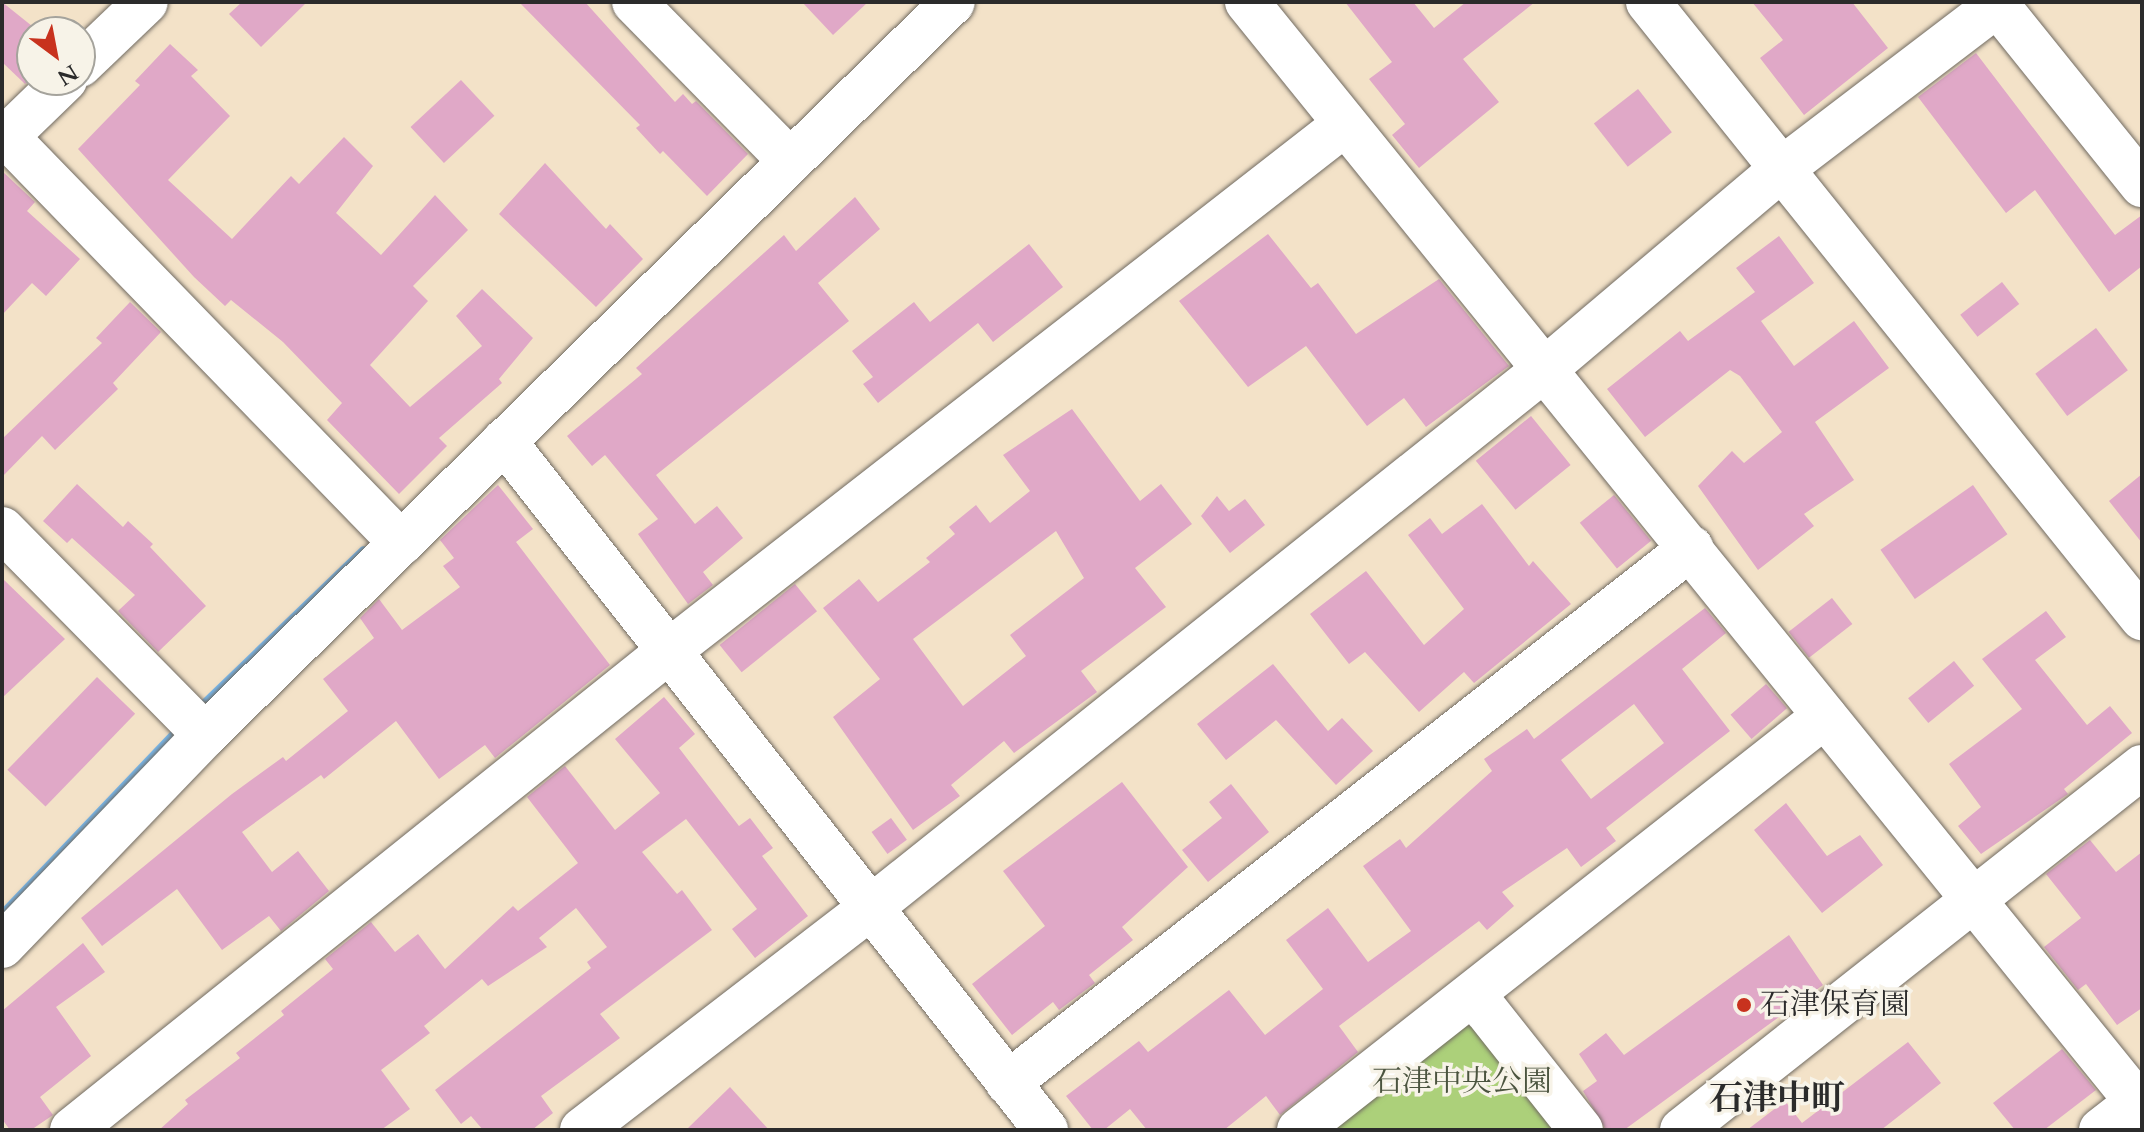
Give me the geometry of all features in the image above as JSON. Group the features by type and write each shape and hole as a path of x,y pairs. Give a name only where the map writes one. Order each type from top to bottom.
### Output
{"street":[{"path":"96,50 146,2"},
{"path":"634,2 790,161"},
{"path":"2,946 205,735 953,2"},
{"path":"1247,2 2140,1105 2101,1130"},
{"path":"1648,2 2142,618"},
{"path":"582,1130 869,909 1545,369 1783,168 1998,3 2142,185"},
{"path":"47,96 3,136 401,543"},
{"path":"72,1130 669,651 1345,124"},
{"path":"504,441 869,909 1046,1130"},
{"path":"2,529 205,735"},
{"path":"1008,1083 1691,548"},
{"path":"1299,1130 1825,716"},
{"path":"1682,1130 2142,767"},
{"path":"1474,995 1581,1130"}],"green space":[{"name":"石津中央公園","path":"1458,1024 1478,1027 1560,1130 1325,1130"}],"building":[{"path":"2,2 20,16 16,16 16,75 2,62"},
{"path":"242,2 307,2 261,47 229,14"},
{"path":"519,2 585,2 675,102 683,94 692,104 696,101 748,154 707,196 663,151 660,154 636,128 640,125"},
{"path":"802,2 868,2 833,35"},
{"path":"1345,2 1413,2 1434,28 1466,2 1535,2 1463,59 1499,102 1419,168 1392,135 1405,124 1369,79 1392,62"},
{"path":"1752,2 1852,2 1888,48 1804,115 1760,58 1783,40"},
{"path":"170,44 198,70 191,76 230,116 168,180 232,239 291,176 299,184 344,137 373,166 336,213 381,255 435,195 468,230 413,286 428,301 370,365 410,407 482,346 456,316 482,289 533,338 499,379 502,383 439,438 447,446 399,494 327,420 342,403 283,342 231,300 225,306 194,277 78,149 140,85 135,81"},
{"path":"1976,53 2115,235 2142,215 2142,266 2109,292 2035,190 2006,213 1918,97"},
{"path":"461,80 494,116 444,163 411,127"},
{"path":"1638,89 1672,132 1628,167 1594,123"},
{"path":"545,163 606,229 610,224 643,259 596,307 499,214"},
{"path":"2,171 35,202 27,211 80,259 46,296 32,283 2,315"},
{"path":"855,197 880,229 818,283 849,321 656,475 695,524 717,506 743,538 703,572 713,585 688,604 638,534 658,519 605,455 592,466 567,436 642,374 636,368 784,235 796,251"},
{"path":"1268,234 1311,288 1318,283 1356,334 1439,279 1509,366 1426,427 1404,398 1367,426 1306,346 1248,387 1179,301"},
{"path":"1779,236 1814,283 1761,321 1794,366 1854,321 1889,368 1815,422 1854,480 1804,514 1814,526 1758,570 1698,486 1732,451 1744,463 1782,432 1740,376 1730,370 1645,437 1607,389 1680,331 1688,341 1755,292 1736,268"},
{"path":"1029,244 1063,287 993,342 978,323 878,403 863,384 873,377 852,351 914,302 930,322"},
{"path":"2002,282 2019,304 1977,337 1960,315"},
{"path":"130,302 161,332 113,383 118,389 55,450 42,436 2,477 2,439 102,343 96,338"},
{"path":"2096,328 2128,370 2067,416 2035,374"},
{"path":"1072,409 1140,501 1161,484 1192,524 1135,568 1166,607 1081,671 1097,692 1014,753 1004,741 951,785 960,796 913,830 833,717 880,679 823,608 859,579 878,602 930,562 926,558 955,534 949,527 976,505 990,523 1030,491 1003,455","holes":["1056,531 1084,578 1010,635 1026,656 963,706 913,639"]},
{"path":"1531,416 1571,465 1515,510 1476,461"},
{"path":"2142,474 2142,543 2109,501"},
{"path":"77,484 123,527 128,521 153,544 150,547 206,606 158,652 118,611 135,595 72,538 67,543 43,521"},
{"path":"498,485 533,529 516,542 610,665 495,758 485,745 439,779 396,721 324,779 321,775 242,832 272,872 298,851 329,891 281,931 269,916 222,950 177,889 102,946 81,918 232,794 283,757 286,761 348,711 323,679 374,638 360,618 379,599 402,630 460,587 443,566 454,558 440,540"},
{"path":"1973,485 2007,534 1915,599 1880,550"},
{"path":"1614,495 1651,541 1617,569 1580,523"},
{"path":"1217,496 1229,511 1245,499 1265,525 1230,553 1201,516"},
{"path":"1482,504 1529,566 1533,561 1571,604 1474,683 1464,672 1419,712 1365,652 1349,664 1310,614 1366,571 1424,645 1464,609 1408,535 1430,518 1442,534"},
{"path":"2,578 65,639 2,698"},
{"path":"795,584 817,611 742,672 720,645"},
{"path":"1832,598 1852,624 1809,658 1789,632"},
{"path":"1705,608 1726,633 1682,669 1730,731 1606,828 1616,841 1581,867 1567,848 1502,892 1514,906 1487,930 1479,921 1339,1026 1358,1052 1280,1115 1266,1096 1224,1130 1147,1130 1130,1109 1104,1130 1093,1130 1066,1096 1139,1041 1148,1052 1229,990 1265,1035 1323,989 1286,940 1328,908 1368,962 1411,931 1363,866 1400,839 1406,848 1492,771 1484,759 1527,729 1534,739","holes":["1634,704 1664,743 1591,799 1561,760"]},
{"path":"2046,611 2066,637 2035,660 2087,725 2110,706 2132,733 2064,789 2068,794 1981,854 1958,826 1981,807 1949,764 2022,709 1982,659"},
{"path":"1954,661 1974,686 1928,723 1908,698"},
{"path":"1273,664 1328,731 1342,718 1373,751 1336,785 1276,720 1226,760 1197,724"},
{"path":"97,677 135,714 46,807 7,770"},
{"path":"1766,684 1787,708 1752,739 1731,715"},
{"path":"664,697 695,734 679,748 739,826 750,818 773,848 762,856 808,916 755,958 732,929 757,909 686,819 642,852 677,894 682,890 712,930 600,1014 620,1038 541,1096 553,1113 532,1130 483,1130 471,1116 461,1124 435,1090 591,968 587,962 607,947 576,908 539,938 547,947 488,986 482,979 424,1026 430,1033 381,1070 410,1109 381,1130 159,1130 188,1104 185,1100 240,1058 236,1053 284,1015 281,1011 333,969 325,959 371,922 395,952 418,934 445,969 513,906 518,911 578,863 527,797 565,766 615,830 660,793 615,739"},
{"path":"1122,782 1188,867 1122,927 1133,940 1089,975 1095,983 1059,1010 1053,1002 1012,1035 972,984 1045,926 1003,871"},
{"path":"1231,784 1269,832 1208,882 1182,850 1222,818 1209,802"},
{"path":"1786,803 1827,856 1860,835 1883,865 1822,913 1754,830"},
{"path":"891,818 907,840 887,854 872,832"},
{"path":"2090,840 2116,872 2142,852 2142,1008 2117,1025 2086,984 2078,990 2044,947 2081,918 2046,874"},
{"path":"1789,935 1823,985 1624,1130 1606,1130 1583,1091 1597,1081 1579,1054 1606,1033 1624,1055"},
{"path":"83,943 105,972 56,1007 91,1056 40,1097 53,1115 31,1130 10,1130 2,1119 2,1011"},
{"path":"1908,1042 1941,1083 1881,1130 1747,1130 1785,1101 1802,1123"},
{"path":"2062,1049 2096,1090 2044,1130 2015,1130 1993,1103"},
{"path":"730,1087 769,1130 686,1130"}],"waterway":[{"path":"198,709 363,550"},
{"path":"2,914 182,725"}],"place":[{"name":"石津保育園","path":"1744,1005"}],"district":[{"name":"石津中町","path":"1777,1099"}]}
